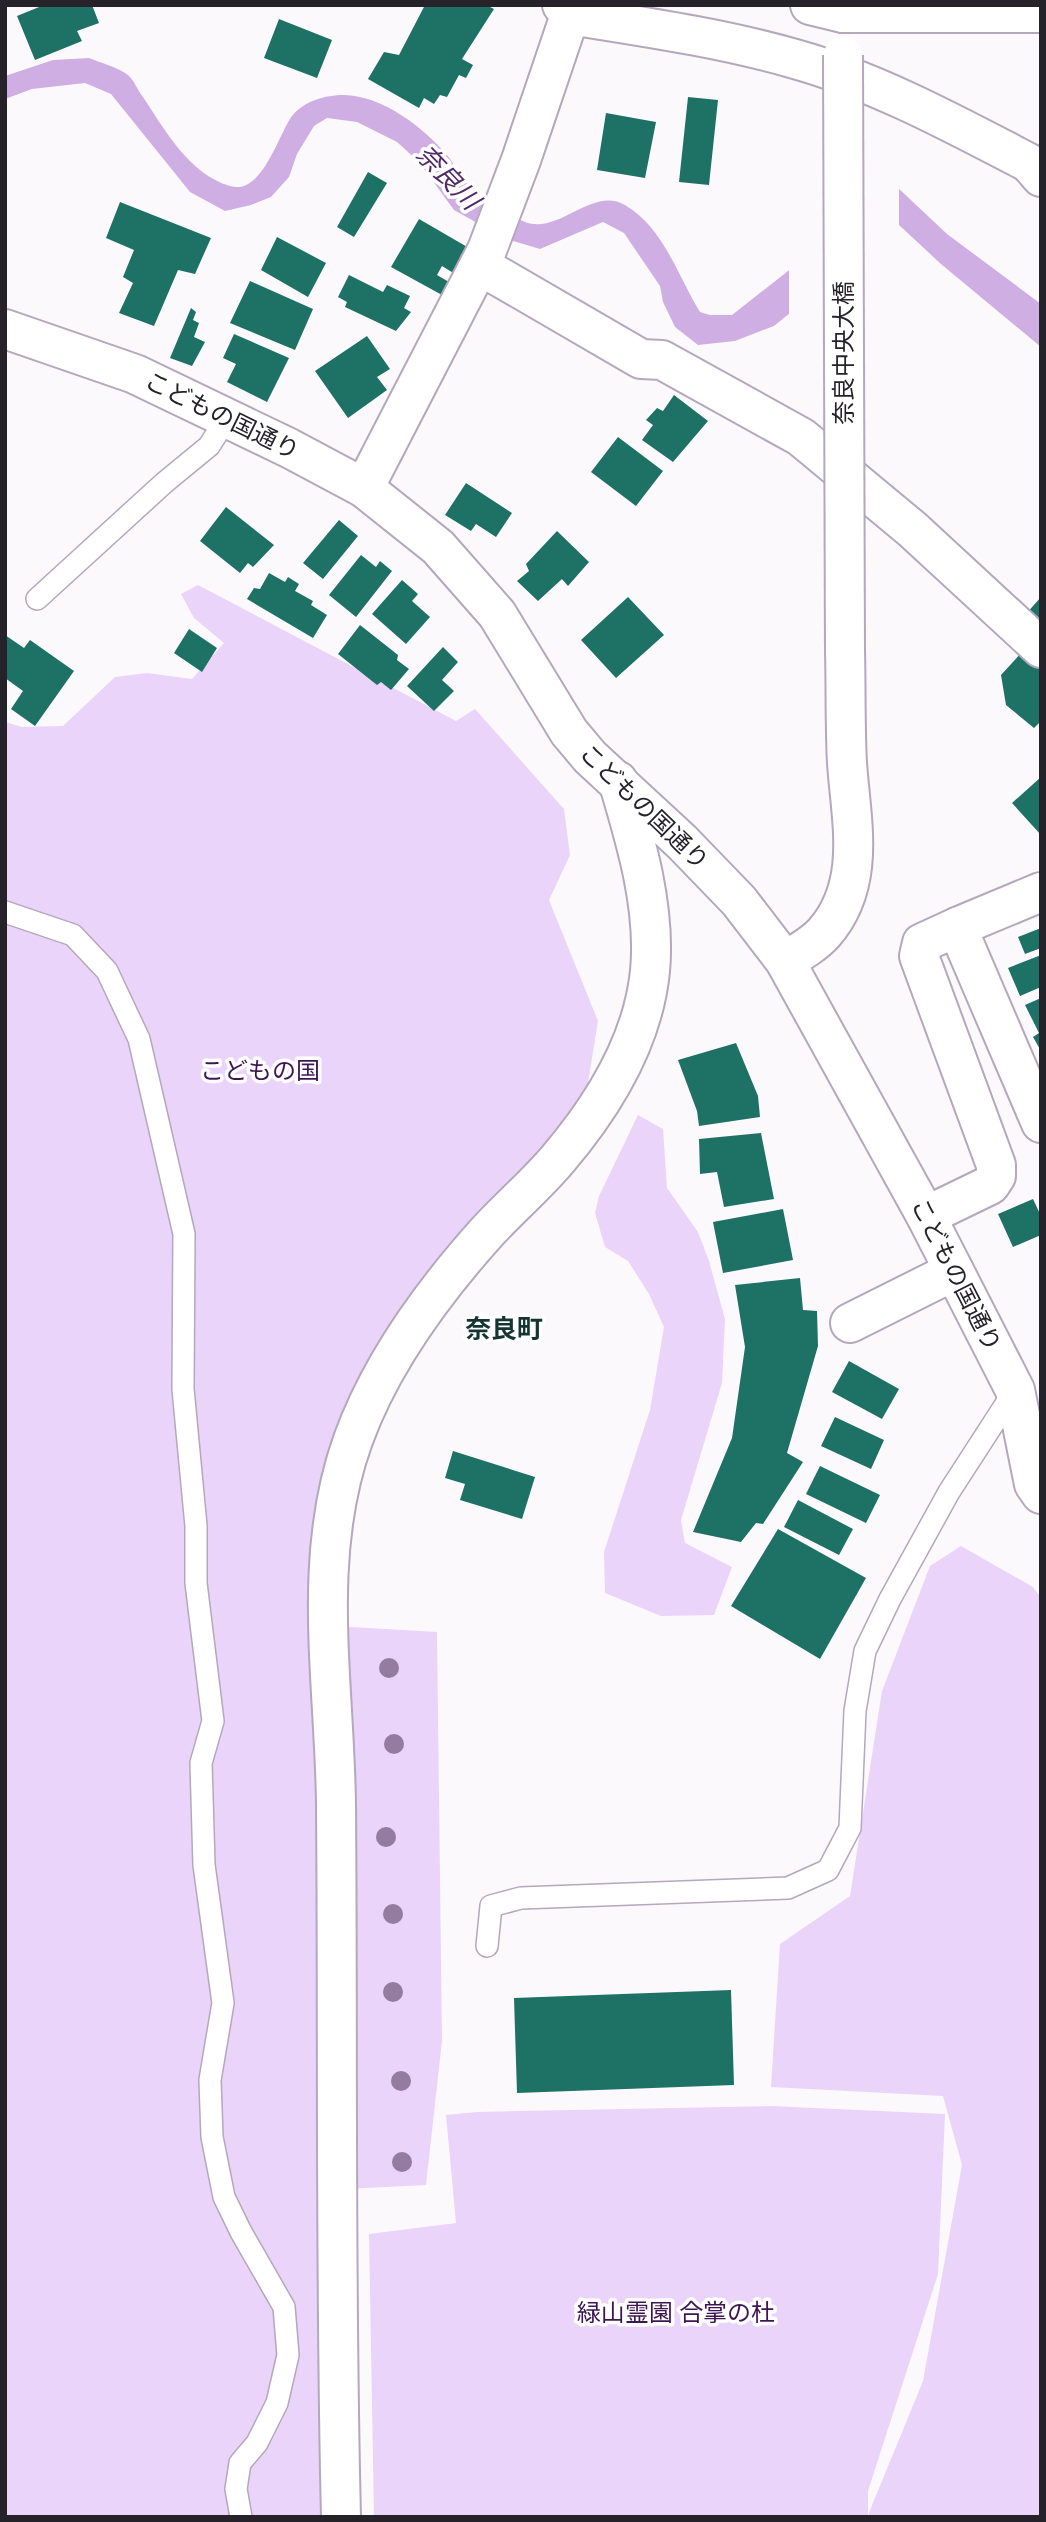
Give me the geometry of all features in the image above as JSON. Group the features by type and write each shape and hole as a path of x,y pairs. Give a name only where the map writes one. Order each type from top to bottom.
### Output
{"street":[{"path":"832,8 1041,13"},
{"name":"奈良中央大橋","path":"785,961 824,933 848,888 855,851 847,762 845,651 843,55 832,8"},
{"path":"365,488 483,258 506,200 566,10 796,59 895,96 1029,163 1041,177"},
{"path":"483,258 641,359 662,360 801,437 912,528 1041,648"},
{"name":"こどもの国通り","path":"5,329 135,374 227,418 365,488 438,547 497,614 569,732 590,757 682,842 739,901 785,961 1028,1402 1034,1484 1041,1494"},
{"path":"341,2517 337,2361 336,1781 329,1680 328,1590 334,1508 353,1439 382,1379 410,1331 424,1309 486,1233 558,1159 594,1112 619,1073 639,1023 650,970 649,918 637,845 618,781"},
{"path":"926,1216 990,1185 996,1176 996,1165 919,956 922,943 1041,892"},
{"path":"957,927 1041,1123"},
{"path":"850,1324 954,1271"}],"lane":[{"path":"37,599 164,483 209,446 227,418"},
{"path":"5,912 73,935 107,971 139,1039 184,1234 183,1389 196,1526 196,1583 213,1721 201,1763 204,1865 223,2003 210,2080 212,2137 224,2197 284,2306 288,2355 277,2403 257,2443 240,2463 236,2489 241,2517"},
{"path":"487,1946 491,1906 521,1898 788,1888 828,1870 850,1828 855,1711 865,1651 890,1599 949,1492 1028,1402"}],"green space":[{"name":"こどもの国","path":"198,585 456,721 475,709 564,809 570,855 549,900 598,1021 585,1101 345,1439 317,1625 437,1632 442,2041 426,2185 326,2190 345,2517 5,2517 5,722 22,727 63,726 115,677 147,673 192,679 224,643 194,618 181,594"},
{"path":"638,1115 663,1129 667,1188 698,1232 725,1319 722,1383 681,1520 685,1543 732,1567 714,1615 661,1616 605,1593 604,1552 650,1410 664,1327 649,1294 628,1261 605,1247 595,1213 599,1196"},
{"name":"緑山霊園 合掌の杜","path":"961,1546 1033,1587 1041,1598 1041,2517 374,2517 369,2234 456,2223 446,2115 477,2112 771,2106 945,2114 938,2274 868,2491 868,2515 923,2381 962,2165 943,2096 771,2087 780,1944 850,1896 882,1691 930,1566"}],"water":[{"name":"奈良川","path":"89,58 128,75 169,136 190,161 202,172 230,186 241,187 260,173 292,116 303,106 315,100 344,95 373,101 414,124 447,155 479,197 525,222 550,222 600,201 625,205 650,226 660,239 700,312 710,315 732,315 896,186 947,234 1041,304 1041,347 941,264 899,225 774,326 735,341 698,345 675,327 663,302 660,286 624,233 603,222 540,249 506,239 454,210 419,162 397,142 357,122 327,118 314,126 297,154 289,177 271,197 225,211 190,192 111,94 85,83 32,89 5,99 5,76 53,60"}],"pier":[{"path":"895,183 899,184 899,230 789,318 789,265"}],"building":[{"path":"44,5 92,5 99,23 77,31 82,41 35,60 17,16"},
{"path":"425,5 486,5 494,9 462,59 473,65 466,78 459,75 447,97 440,95 434,104 424,98 419,108 368,79 384,52 399,55"},
{"path":"279,19 332,40 317,78 264,58"},
{"path":"688,97 718,100 709,185 679,182"},
{"path":"606,113 656,122 645,178 597,170"},
{"path":"368,172 387,183 354,237 337,227"},
{"path":"120,202 211,238 195,274 178,270 154,326 119,313 133,283 123,277 134,250 106,238"},
{"path":"419,219 469,248 455,274 442,266 437,275 449,282 442,295 391,267"},
{"path":"277,237 326,263 308,297 261,270"},
{"path":"349,275 383,292 387,285 410,296 404,308 411,312 396,331 345,307 347,302 338,297"},
{"path":"250,281 313,309 295,350 230,323"},
{"path":"191,308 196,312 193,320 199,323 194,337 205,342 192,366 170,358"},
{"path":"234,334 289,358 267,402 227,382 236,364 223,358"},
{"path":"367,336 390,369 377,377 387,390 348,418 315,371"},
{"path":"674,395 708,421 673,462 642,440 653,425 646,420 657,408 663,411"},
{"path":"618,437 663,471 636,506 591,472"},
{"path":"466,483 512,513 496,537 476,524 471,531 445,515"},
{"path":"226,507 274,545 253,567 248,563 240,573 200,541"},
{"path":"339,520 358,536 323,579 303,563"},
{"path":"557,531 589,562 568,586 562,579 538,601 517,581 529,571 526,564"},
{"path":"361,555 376,567 380,561 392,571 356,617 329,595"},
{"path":"269,573 285,582 288,577 299,584 295,591 313,601 311,605 327,615 313,638 247,599 254,588 260,589"},
{"path":"402,580 418,594 412,601 430,617 406,644 372,614"},
{"path":"628,597 664,635 616,678 581,640"},
{"path":"1041,597 1041,629 1025,615"},
{"path":"360,625 398,655 397,660 409,669 391,690 381,682 377,685 338,654"},
{"path":"189,629 217,648 202,672 174,653"},
{"path":"5,635 24,648 30,640 74,671 35,726 11,709 23,691 5,678"},
{"path":"443,647 458,662 442,680 454,691 434,711 407,686"},
{"path":"1022,652 1041,667 1041,721 1034,728 1006,705 1001,675"},
{"path":"1041,777 1041,835 1012,803"},
{"path":"1041,928 1041,948 1025,954 1018,937"},
{"path":"1041,955 1041,987 1020,996 1008,968"},
{"path":"1041,998 1041,1051 1033,1037 1039,1033 1025,1005"},
{"path":"736,1043 758,1096 760,1117 699,1126 697,1111 678,1060"},
{"path":"761,1133 774,1199 724,1207 717,1172 700,1174 699,1139"},
{"path":"1033,1199 1041,1216 1041,1235 1013,1247 998,1214"},
{"path":"783,1209 793,1260 723,1273 713,1222"},
{"path":"800,1278 803,1310 817,1311 818,1346 787,1453 803,1462 763,1524 756,1523 741,1542 693,1532 732,1438 745,1347 735,1285"},
{"path":"849,1361 899,1389 882,1419 832,1392"},
{"path":"835,1417 884,1440 871,1469 821,1446"},
{"path":"453,1451 535,1477 522,1519 460,1500 465,1484 445,1478"},
{"path":"820,1466 880,1495 866,1523 806,1494"},
{"path":"798,1500 853,1529 839,1555 784,1527"},
{"path":"778,1529 866,1578 820,1659 731,1606"},
{"path":"731,1990 734,2085 517,2093 514,1998"}],"district":[{"name":"奈良町","path":"504,1329"}]}
